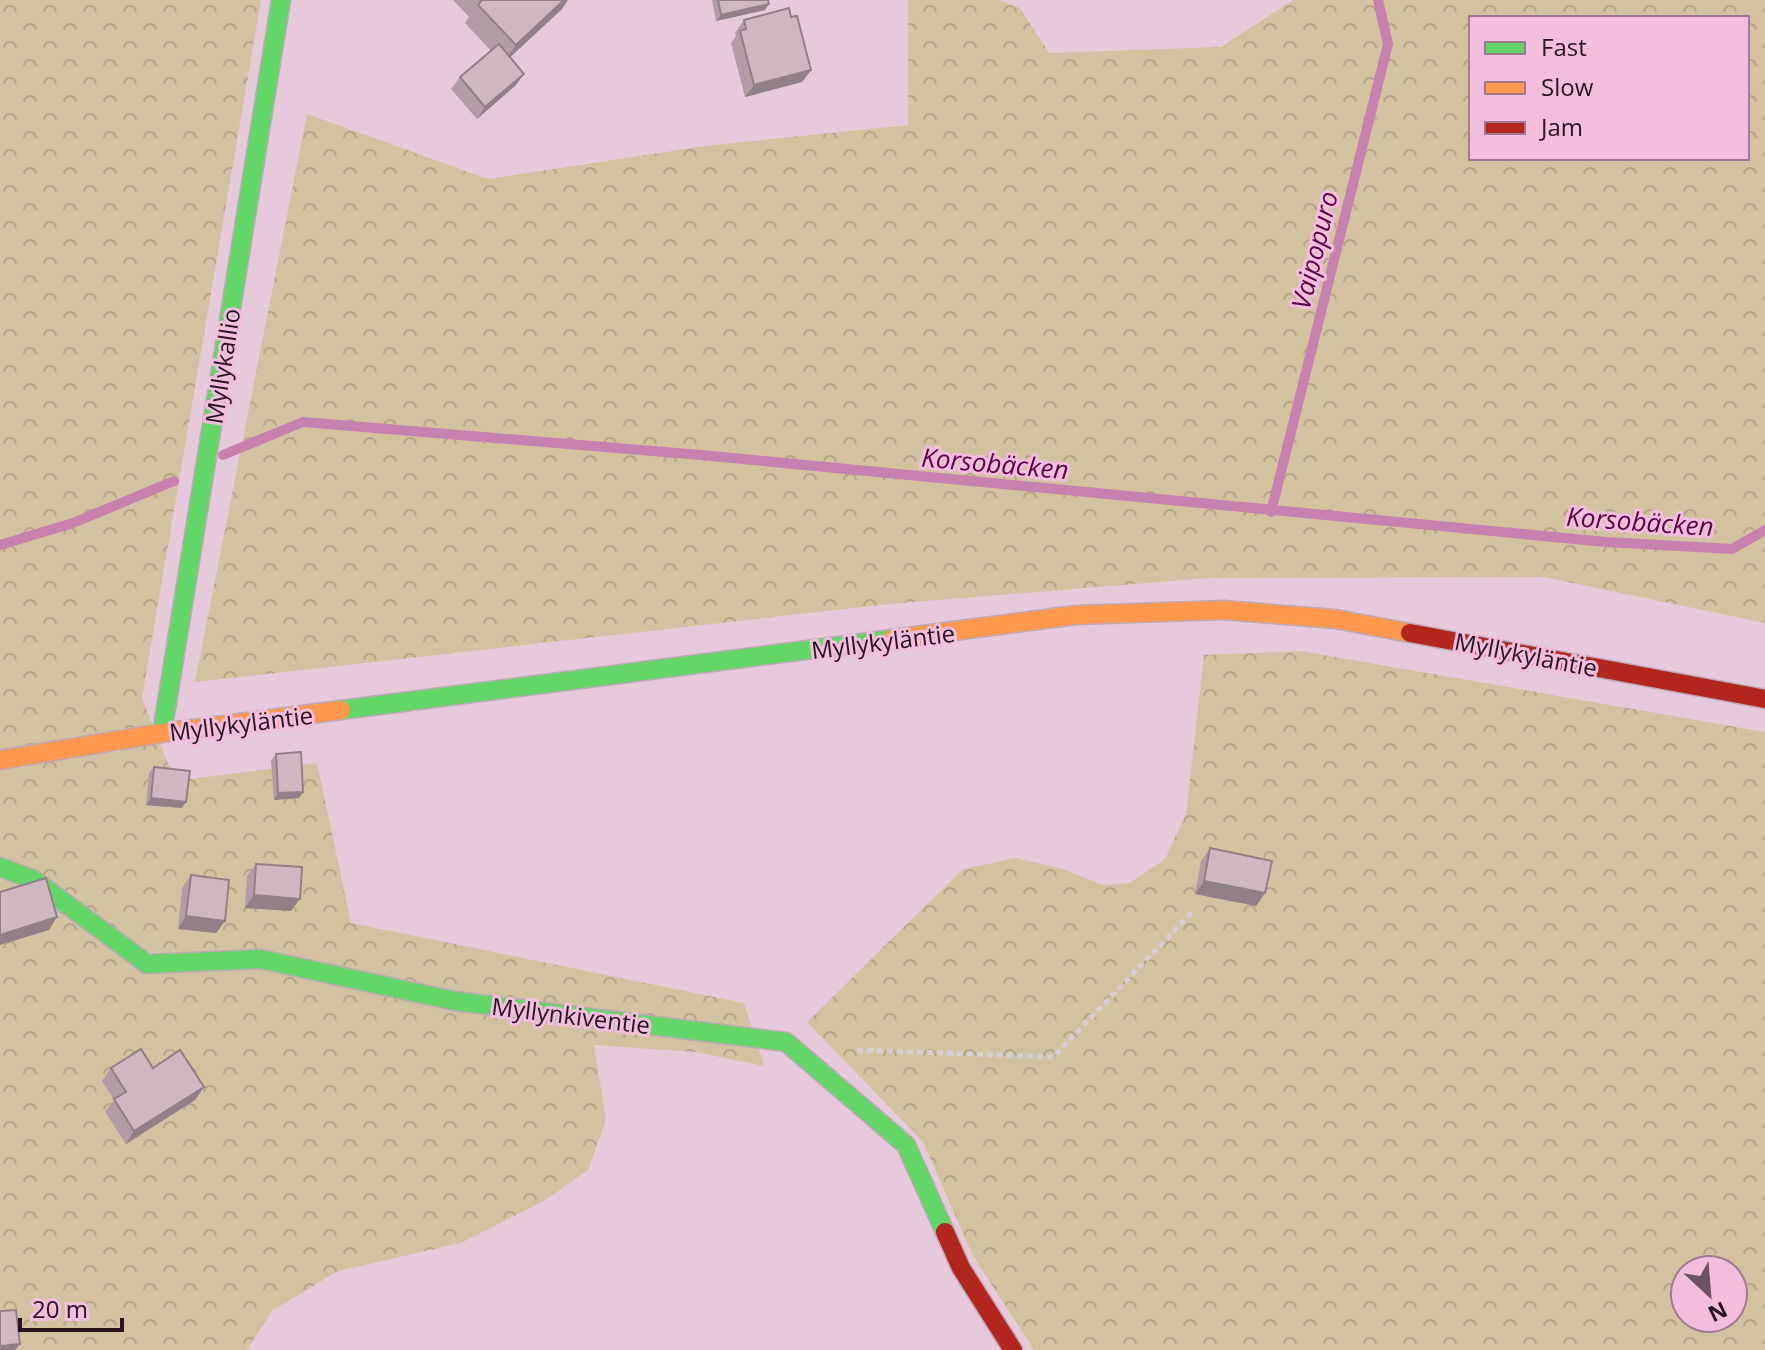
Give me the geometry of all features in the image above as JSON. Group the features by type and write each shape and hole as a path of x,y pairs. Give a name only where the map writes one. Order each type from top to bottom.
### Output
{"street":[{"name":"Myllykallio","path":"162,733 281,0"},
{"name":"Myllykyläntie","path":"0,760 162,733 1076,615 1224,610 1335,619 1765,699"},
{"name":"Myllynkiventie","path":"0,867 34,880 147,964 260,959 455,1001 786,1042 906,1145 961,1268 1013,1350"}],"path":[{"path":"854,1049 1053,1057 1194,910"}],"green space":[{"path":"0,0 261,0 142,698 175,781 317,763 351,923 744,1003 764,1066 695,1052 594,1045 606,1120 588,1170 544,1201 461,1243 338,1271 272,1311 247,1350 0,1350"},
{"path":"908,0 998,0 1020,8 1049,53 1221,47 1293,0 1765,0 1765,623 1544,577 1208,578 890,604 195,682 307,114 488,179 705,146 908,125"},
{"path":"1301,651 1765,732 1765,1350 1034,1350 973,1256 923,1142 807,1022 963,869 1016,858 1066,870 1102,885 1130,883 1165,859 1186,814 1204,655"}],"building":[{"path":"482,0 564,0 516,45 478,5"},
{"path":"718,0 768,0 769,4 721,15"},
{"path":"789,8 791,17 797,16 811,70 754,85 740,31 746,29 744,20"},
{"path":"499,44 524,74 485,107 460,77"},
{"path":"301,752 303,792 278,793 276,754"},
{"path":"154,767 190,771 186,802 151,798"},
{"path":"1210,848 1272,861 1265,893 1204,881"},
{"path":"256,864 302,867 300,899 254,895"},
{"path":"191,875 229,880 225,921 186,916"},
{"path":"46,878 57,917 0,935 0,892"},
{"path":"141,1049 153,1068 180,1050 204,1087 134,1131 114,1099 126,1092 111,1068"},
{"path":"16,1310 20,1344 0,1346 0,1311"}],"waterway":[{"name":"Vaipopuro","path":"1271,512 1388,44 1378,0"},
{"name":"Korsobäcken","path":"223,455 303,422 701,455 1606,542 1732,549 1765,530"},
{"name":"Korsobäcken","path":"0,545 73,523 174,481"}],"traffic: fast":[{"path":"162,733 281,0"},
{"path":"341,710 892,639"},
{"path":"0,867 34,880 147,964 260,959 455,1001 786,1042 906,1145 945,1232"}],"traffic: slow":[{"path":"892,639 1076,615 1224,610 1335,619 1410,633"},
{"path":"0,760 162,733 341,710"}],"traffic: jam":[{"path":"1410,633 1765,699"},
{"path":"945,1232 961,1268 1013,1350"}]}
